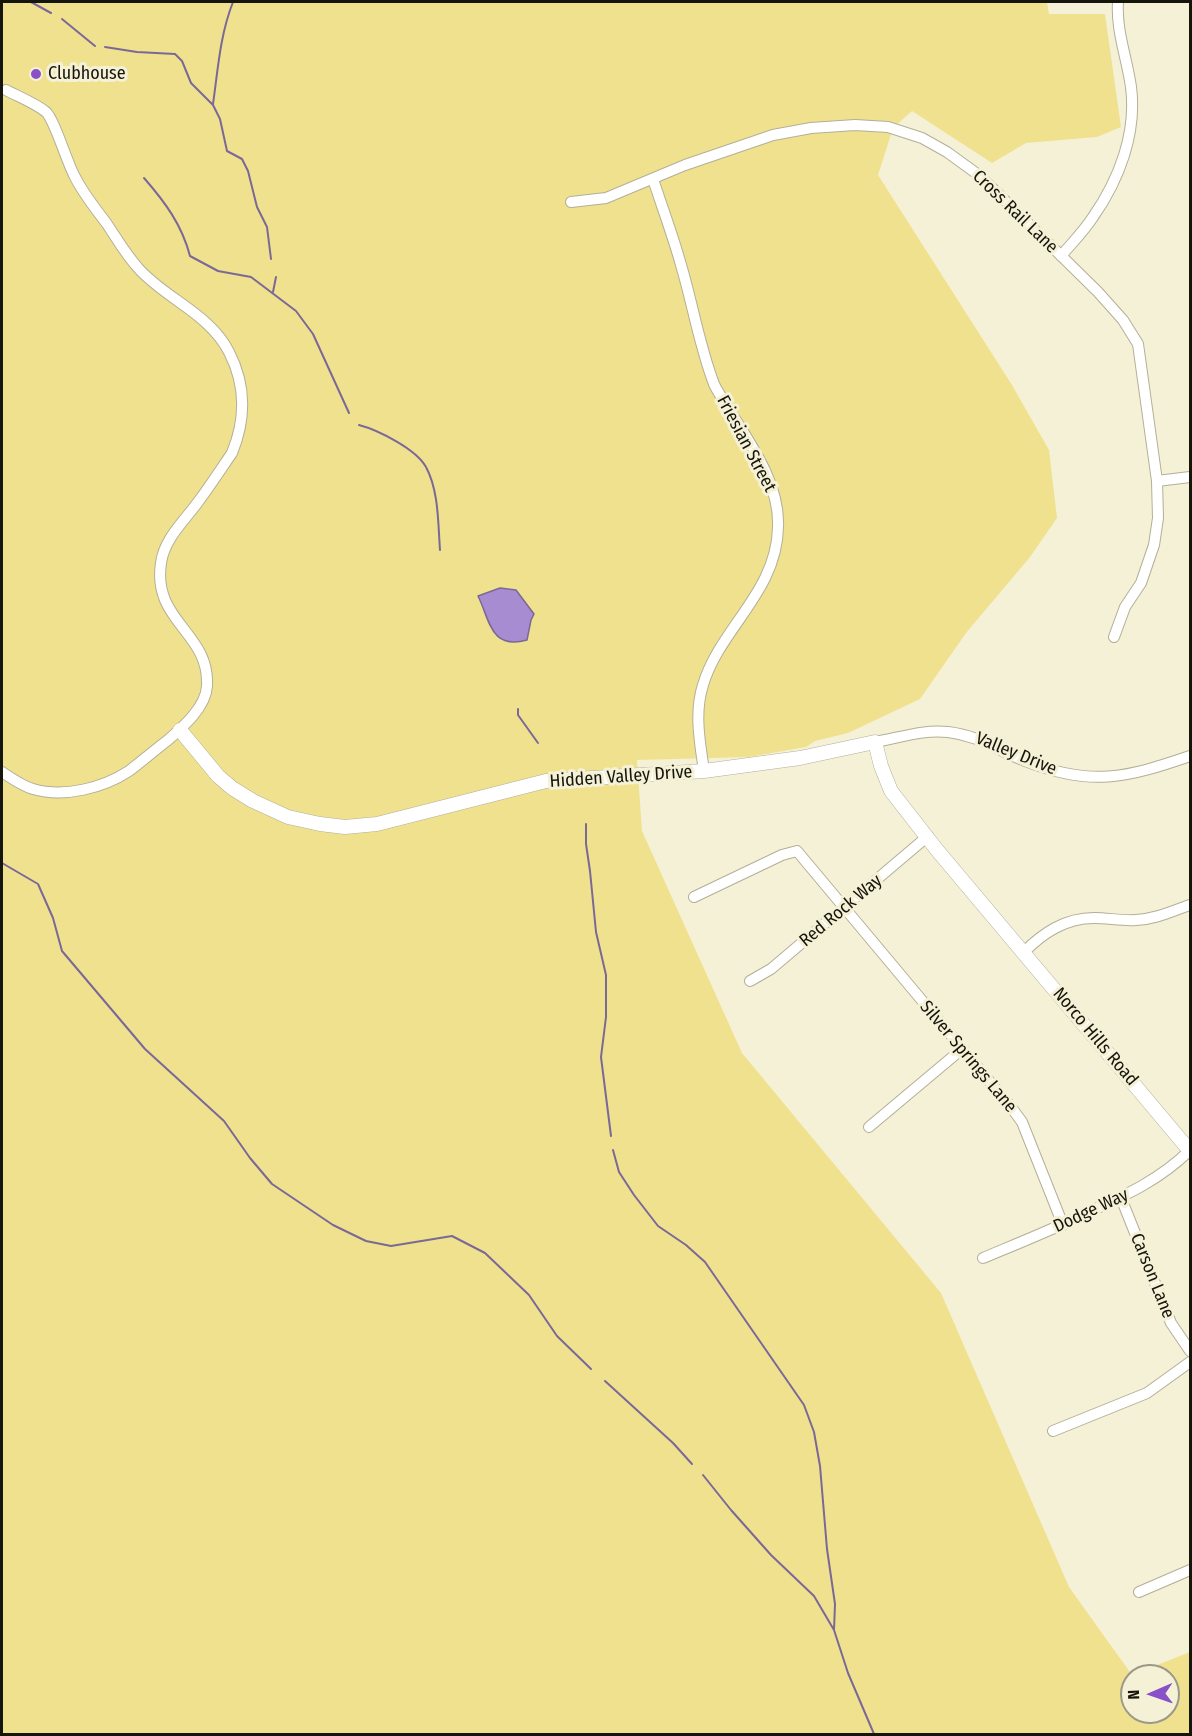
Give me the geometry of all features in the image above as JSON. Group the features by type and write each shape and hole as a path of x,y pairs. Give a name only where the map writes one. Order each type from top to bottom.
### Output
{"street":[{"path":"1061,256 1094,217 1122,162 1130,132 1131,92 1126,57 1118,27 1118,2"},
{"path":"2,772 33,789 52,793 76,791 100,785 127,772 180,730 196,711 207,688 205,665 196,644 173,617 164,602 160,586 161,561 171,537 232,453 243,413 243,394 239,375 228,350 190,309 137,267 74,175 47,113 6,90"},
{"name":"Cross Rail Lane","path":"571,202 606,198 730,148 773,135 822,127 855,125 888,127 930,142 980,176 1098,292 1123,320 1138,344 1157,481 1158,518 1154,545 1141,583 1125,607 1114,637"},
{"name":"Friesian Street","path":"653,178 715,386 758,458 778,506 778,529 774,554 765,580 711,663 702,687 698,711 704,771"},
{"path":"1157,481 1191,477"},
{"name":"Hidden Valley Drive","path":"180,730 218,776 253,801 288,817 345,827 376,824 546,781 704,771 800,758 875,742"},
{"name":"Valley Drive","path":"875,742 906,735 935,732 966,735 982,739 1023,760 1056,772 1099,777 1120,777 1191,756"},
{"path":"875,742 891,791 928,836"},
{"name":"Red Rock Way","path":"750,981 771,969 928,836"},
{"name":"Norco Hills Road","path":"928,836 937,850 1190,1150"},
{"name":"Silver Springs Lane","path":"694,897 797,850 1022,1122 1063,1225"},
{"path":"1024,952 1052,929 1071,921 1094,918 1126,920 1155,918 1191,905"},
{"path":"869,1128 962,1049"},
{"name":"Dodge Way","path":"983,1258 1121,1198 1158,1177 1190,1150"},
{"name":"Carson Lane","path":"1121,1198 1171,1323 1191,1351"},
{"path":"1053,1431 1147,1393 1191,1362"},
{"path":"1140,1592 1191,1570"}],"shaded area":[{"path":"2,2 1047,2 1049,14 1105,14 1121,127 1097,137 1026,143 992,163 912,111 893,128 878,175 1012,385 1049,450 1057,518 1030,557 966,633 920,699 848,733 815,741 806,747 749,757 637,760 642,831 742,1053 941,1293 1069,1587 1124,1664 1120,1664 1120,1724 1180,1724 1180,1664 1160,1664 1190,1652 1190,1734 2,1734"},
{"path":"500,588 516,590 534,614 527,640 505,641 493,631 478,596"}],"waterway":[{"path":"31,2 51,13"},
{"path":"213,104 222,40 233,2"},
{"path":"62,19 95,46"},
{"path":"105,47 175,54 182,61 191,83 213,105 220,119 227,151 242,159 248,171 257,207 267,227 271,259"},
{"path":"144,178 172,214 190,256 218,271 251,277 296,311 313,334 349,413"},
{"path":"273,292 276,277"},
{"path":"359,425 396,441 421,460 426,467 436,497 440,550"},
{"path":"518,709 518,715 538,743"},
{"path":"586,824 586,844 596,932 606,975 606,1017 601,1057 611,1136"},
{"path":"2,863 38,884 53,918 62,951 145,1049 224,1121 272,1184 333,1225 366,1241 391,1246 452,1236 485,1253 529,1295 557,1336 591,1369"},
{"path":"613,1150 619,1172 634,1195 658,1226 686,1245 705,1262 804,1405 814,1432 820,1466 827,1549 835,1604 834,1630"},
{"path":"605,1381 673,1443 692,1464"},
{"path":"703,1475 771,1555 814,1596 834,1630 848,1673 874,1734"}],"place":[{"name":"Clubhouse","path":"36,74"}]}
